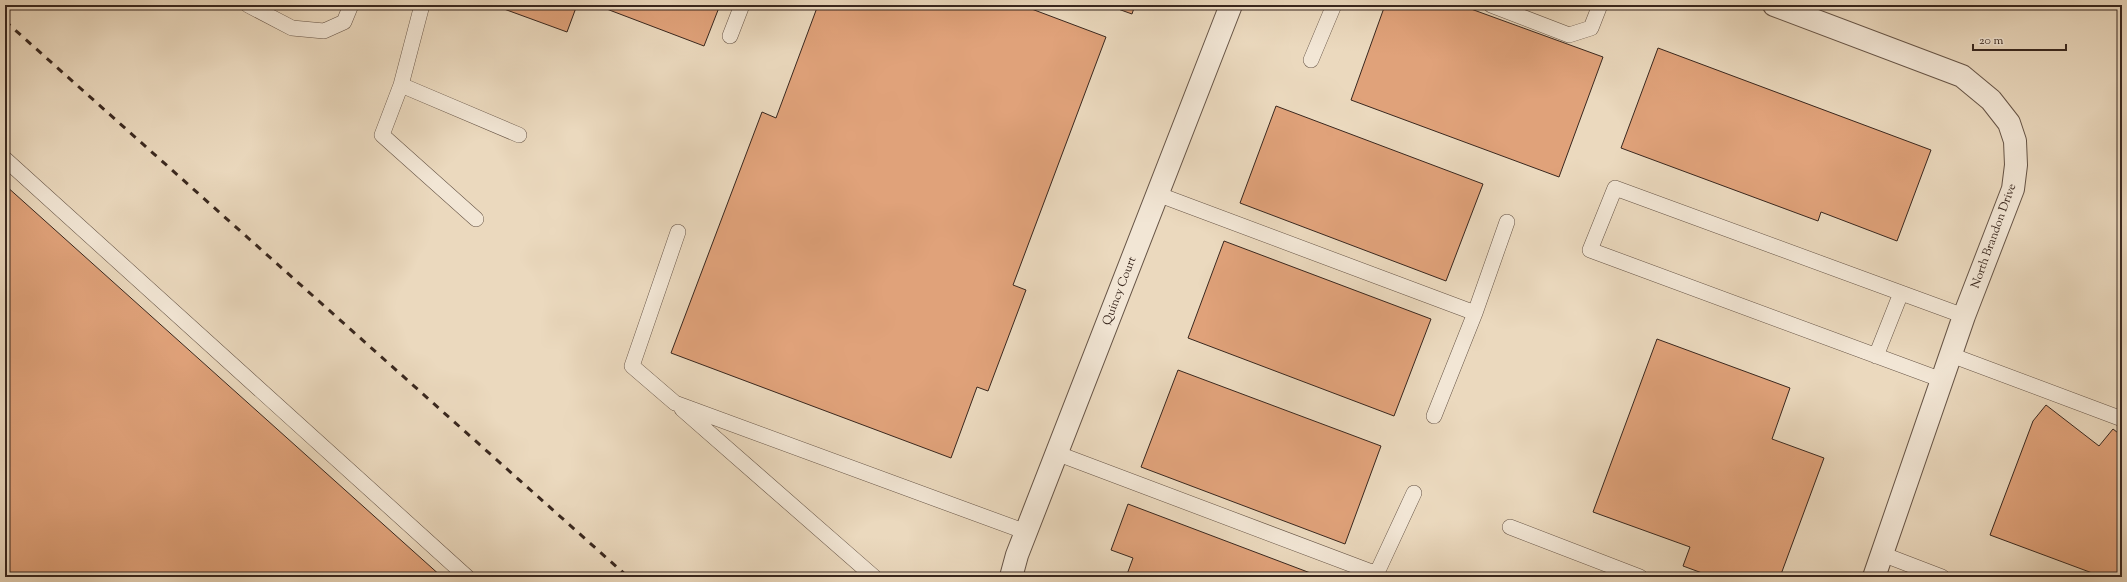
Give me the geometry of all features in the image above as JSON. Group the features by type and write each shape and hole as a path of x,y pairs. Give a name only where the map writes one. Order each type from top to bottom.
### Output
{"street":[{"name":"Quincy Court","path":"1011,577 1026,532 1056,453 1231,5"},
{"name":"North Brandon Drive","path":"1774,5 1962,76 1991,100 2009,123 2015,141 2016,165 2014,189 1964,316 1874,577"}],"lane":[{"path":"248,5 292,28 324,31 344,22 351,5"},
{"path":"422,5 401,85 382,135 476,219"},
{"path":"730,36 742,5"},
{"path":"1311,60 1334,5"},
{"path":"1491,5 1569,35 1591,28 1600,5"},
{"path":"401,85 519,135"},
{"path":"5,159 467,577"},
{"path":"1942,380 1590,250 1615,188 1964,316"},
{"path":"1157,194 1475,313"},
{"path":"1434,416 1475,313 1506,222"},
{"path":"678,232 632,366 874,577"},
{"path":"1876,356 1901,293"},
{"path":"1951,355 2122,418"},
{"path":"675,403 1026,532"},
{"path":"1056,453 1376,576 1414,493"},
{"path":"1510,526 1640,577"},
{"path":"1882,554 1942,577"}],"building":[{"path":"493,5 577,5 567,32"},
{"path":"606,5 720,5 704,46 604,8"},
{"path":"818,5 1021,5 1106,37 1013,285 1026,290 988,391 977,387 951,458 671,353 762,112 776,118"},
{"path":"1107,5 1135,5 1132,14"},
{"path":"1385,5 1460,5 1603,57 1559,177 1351,100"},
{"path":"1658,48 1931,150 1897,241 1821,212 1818,221 1621,148"},
{"path":"1276,106 1483,184 1446,281 1240,203"},
{"path":"5,185 442,577 5,577"},
{"path":"1224,241 1431,319 1394,416 1188,338"},
{"path":"1657,339 1790,388 1772,439 1824,458 1780,577 1713,577 1683,566 1690,547 1593,512"},
{"path":"1178,370 1381,446 1345,544 1141,467"},
{"path":"2046,405 2099,446 2113,429 2122,436 2122,577 2103,577 1990,535 2033,421"},
{"path":"1128,504 1321,577 1126,577 1133,558 1111,550"}],"railway":[{"path":"5,21 628,577"}]}
